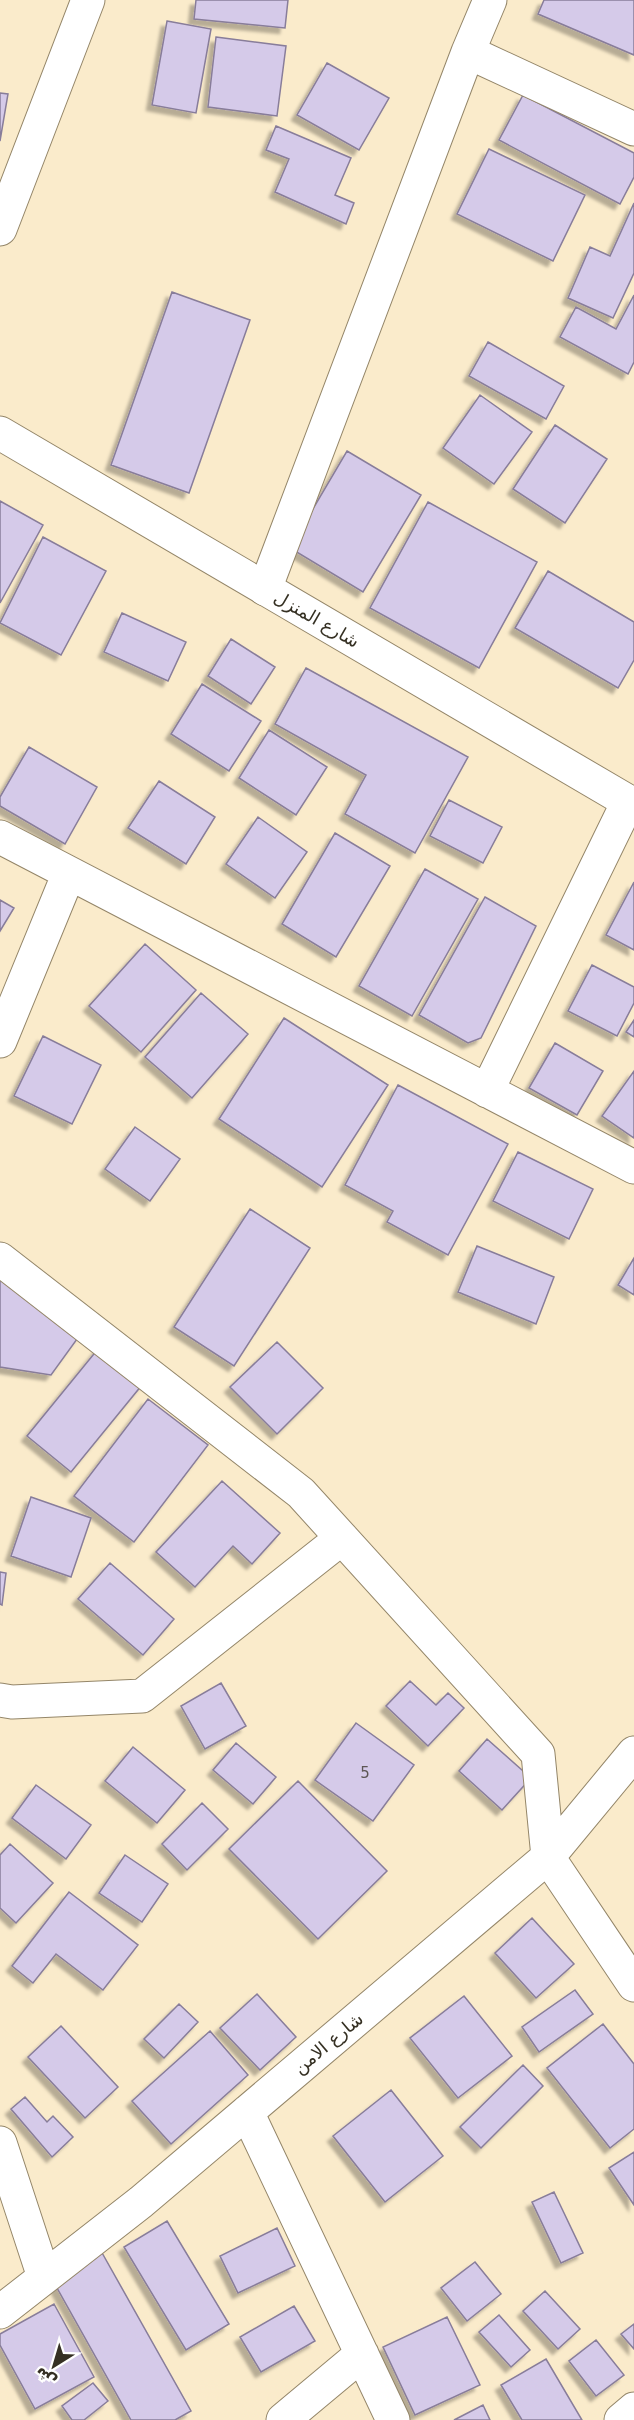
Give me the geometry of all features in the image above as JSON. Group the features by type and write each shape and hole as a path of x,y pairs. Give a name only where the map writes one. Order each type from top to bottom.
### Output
{"street":[{"path":"0,229 88,0"},
{"path":"265,589 468,52 490,0"},
{"path":"468,52 634,129"},
{"name":"شارع المنزل","path":"0,433 631,803"},
{"path":"487,1090 631,803"},
{"path":"0,837 634,1167"},
{"path":"0,1041 69,873"},
{"path":"0,1259 301,1493 538,1754 548,1857 634,1985"},
{"path":"0,1700 12,1702 142,1696 342,1538"},
{"name":"شارع الامن","path":"0,2312 141,2202 548,1857 634,1753"},
{"path":"247,2112 393,2420"},
{"path":"0,2143 44,2277"},
{"path":"283,2420 362,2354"},
{"path":"621,2420 634,2409"}],"building":[{"path":"196,0 288,0 285,28 194,19"},
{"path":"544,0 634,0 634,55 538,14"},
{"path":"167,21 211,29 196,113 152,105"},
{"path":"216,37 286,46 277,116 208,107"},
{"path":"327,63 389,98 359,150 297,115"},
{"path":"0,93 8,94 0,141"},
{"path":"523,95 634,153 634,177 620,204 499,140"},
{"path":"276,126 351,158 335,195 354,203 346,224 275,192 289,159 266,150"},
{"path":"489,149 585,195 553,261 457,214"},
{"path":"634,203 634,273 613,318 568,298 590,247 610,256"},
{"path":"172,292 250,320 189,493 111,465"},
{"path":"634,295 634,362 628,374 560,337 576,307 616,329"},
{"path":"488,342 564,386 546,419 469,376"},
{"path":"480,395 532,432 494,484 443,448"},
{"path":"555,425 607,459 565,523 513,489"},
{"path":"347,451 421,495 363,592 290,548"},
{"path":"0,501 43,525 0,603"},
{"path":"428,502 537,562 479,668 370,608"},
{"path":"43,537 106,571 61,655 0,623"},
{"path":"548,571 634,622 634,660 618,688 515,628"},
{"path":"122,613 186,642 168,681 104,652"},
{"path":"231,639 275,667 251,704 208,676"},
{"path":"306,668 468,757 415,853 345,814 366,775 275,724"},
{"path":"202,684 261,721 229,771 171,734"},
{"path":"269,730 327,767 296,815 239,778"},
{"path":"29,747 97,787 65,844 0,806 0,797"},
{"path":"159,781 215,817 186,864 128,828"},
{"path":"449,800 502,827 483,863 430,836"},
{"path":"258,817 307,852 275,898 226,864"},
{"path":"335,833 390,866 336,957 282,924"},
{"path":"425,869 478,899 412,1016 359,986"},
{"path":"634,882 634,950 606,935"},
{"path":"485,897 536,926 481,1038 468,1043 419,1015"},
{"path":"0,900 14,908 0,931"},
{"path":"145,944 196,990 141,1052 89,1006"},
{"path":"592,965 634,987 634,1003 617,1036 568,1011"},
{"path":"201,993 248,1034 192,1098 145,1057"},
{"path":"284,1018 388,1085 322,1187 219,1119"},
{"path":"634,1020 634,1037 626,1032"},
{"path":"43,1036 101,1065 72,1124 14,1096"},
{"path":"555,1043 603,1071 577,1115 529,1088"},
{"path":"634,1071 634,1138 602,1116"},
{"path":"398,1085 508,1144 448,1255 387,1222 393,1211 345,1185"},
{"path":"135,1127 180,1159 150,1201 105,1169"},
{"path":"518,1152 593,1189 569,1239 493,1201"},
{"path":"250,1209 310,1248 234,1366 174,1327"},
{"path":"477,1246 554,1277 536,1324 458,1292"},
{"path":"634,1258 634,1295 618,1285"},
{"path":"0,1277 80,1335 51,1375 0,1367"},
{"path":"277,1342 323,1388 277,1434 230,1387"},
{"path":"102,1344 146,1380 71,1472 27,1436"},
{"path":"148,1399 208,1445 134,1542 74,1496"},
{"path":"222,1481 280,1533 252,1564 233,1546 195,1587 156,1552"},
{"path":"31,1497 91,1518 71,1577 11,1556"},
{"path":"110,1563 174,1619 143,1655 78,1599"},
{"path":"0,1572 6,1573 2,1605 0,1604"},
{"path":"410,1681 436,1705 448,1693 464,1708 428,1746 386,1706"},
{"path":"221,1683 246,1726 205,1749 181,1706"},
{"path":"356,1723 414,1765 373,1821 315,1780"},
{"path":"487,1739 531,1778 502,1810 459,1771"},
{"path":"236,1743 276,1777 253,1804 213,1770"},
{"path":"133,1747 185,1790 157,1823 105,1781"},
{"path":"298,1781 387,1871 318,1939 229,1849"},
{"path":"36,1785 91,1825 66,1859 12,1818"},
{"path":"202,1803 228,1829 187,1870 162,1844"},
{"path":"10,1844 53,1883 16,1923 0,1908 0,1855"},
{"path":"125,1855 168,1884 142,1922 99,1893"},
{"path":"69,1892 138,1945 103,1990 56,1954 33,1983 12,1966"},
{"path":"532,1918 574,1964 536,1998 495,1953"},
{"path":"575,1990 593,2014 539,2052 522,2027"},
{"path":"257,1994 296,2037 260,2070 220,2028"},
{"path":"464,1996 512,2056 458,2098 410,2038"},
{"path":"179,2004 198,2022 164,2058 144,2039"},
{"path":"603,2024 634,2064 634,2129 610,2148 547,2068"},
{"path":"61,2026 118,2087 85,2118 28,2057"},
{"path":"210,2031 248,2075 171,2144 132,2101"},
{"path":"523,2065 543,2086 481,2148 460,2127"},
{"path":"391,2090 443,2156 385,2202 333,2136"},
{"path":"25,2097 47,2122 53,2116 73,2137 52,2157 11,2109"},
{"path":"634,2152 634,2205 609,2168"},
{"path":"554,2192 583,2253 561,2263 532,2202"},
{"path":"167,2221 229,2324 186,2350 124,2247"},
{"path":"277,2228 295,2266 238,2293 220,2256"},
{"path":"101,2251 191,2411 175,2420 131,2420 52,2279"},
{"path":"475,2262 501,2294 467,2321 441,2288"},
{"path":"545,2291 580,2329 558,2349 523,2311"},
{"path":"54,2304 94,2377 35,2409 0,2345 0,2334"},
{"path":"294,2306 315,2341 261,2372 240,2337"},
{"path":"499,2315 530,2350 511,2367 479,2332"},
{"path":"447,2317 480,2385 415,2415 383,2347"},
{"path":"634,2324 634,2349 621,2334"},
{"path":"596,2340 624,2375 596,2396 569,2361"},
{"path":"546,2359 582,2420 522,2420 501,2385"},
{"path":"93,2383 108,2401 84,2420 72,2420 62,2406"},
{"path":"483,2405 490,2420 454,2420"}]}
